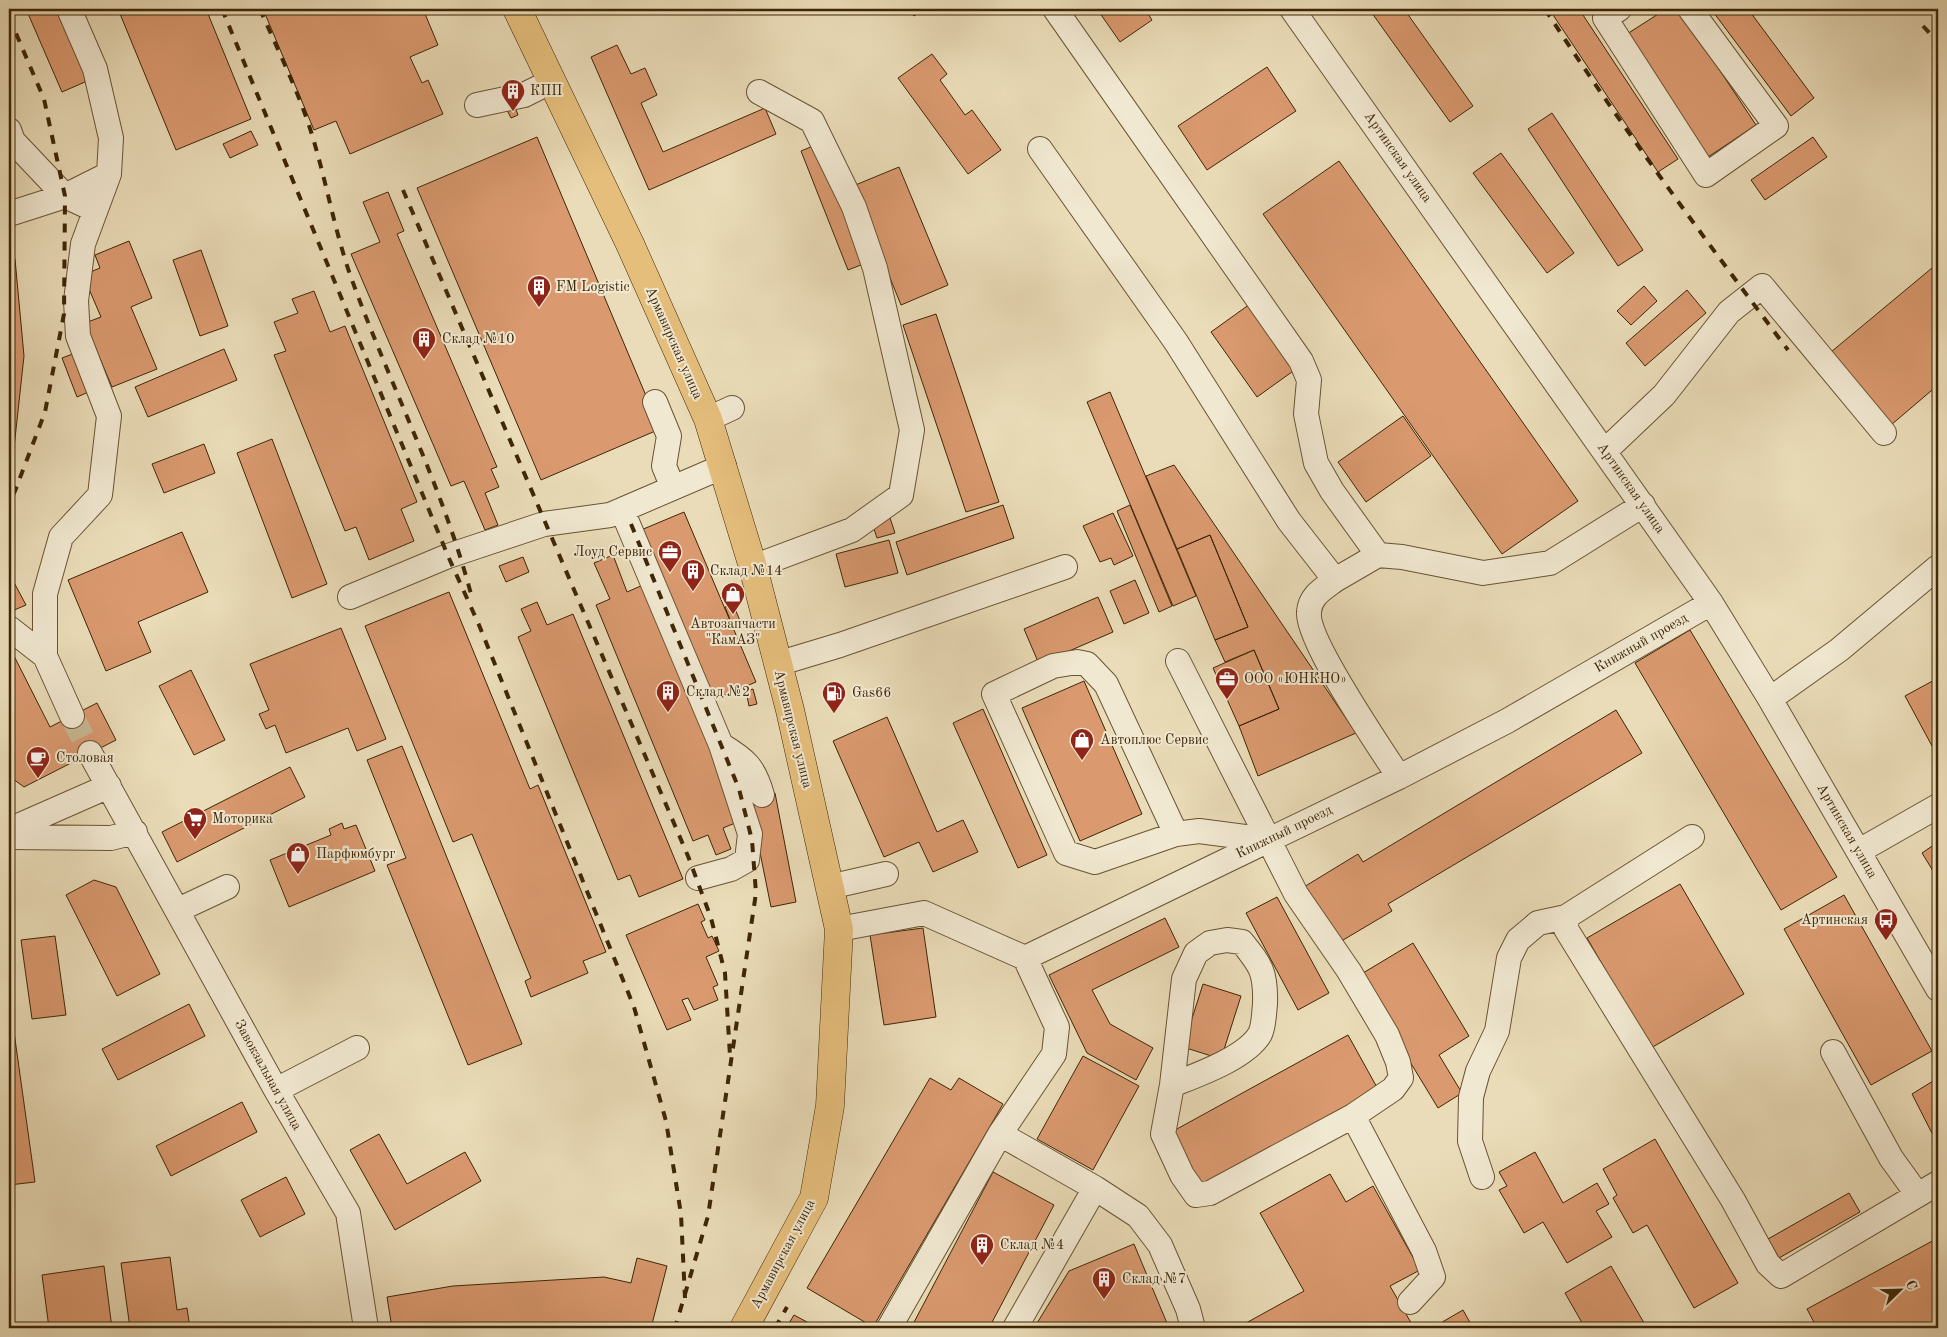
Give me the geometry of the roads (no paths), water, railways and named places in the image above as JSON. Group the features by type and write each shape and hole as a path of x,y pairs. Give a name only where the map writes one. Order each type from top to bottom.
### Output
{"main road":[{"name":"Армавирская улица","path":"517,9 630,244 720,413 724,466 753,567 790,710 839,929 830,1106 814,1198 744,1328"}],"street":[{"path":"68,9 95,69 111,138 108,174 82,244 76,301 78,336 110,416 100,495 61,537 46,594 45,656 72,716"},
{"path":"1055,9 1301,361 1309,380 1306,414 1316,463 1332,491 1378,555"},
{"name":"Артинская улица","path":"1292,9 1605,451 1710,603 1770,699 1938,989"},
{"path":"1607,12 1706,175 1776,126 1690,9"},
{"path":"477,105 524,96 552,81"},
{"path":"753,567 852,530 901,495 912,430 875,268 854,207 812,121 759,92"},
{"path":"9,130 13,141 65,196 95,210"},
{"path":"1040,149 1176,342 1289,521 1335,580"},
{"path":"9,214 65,196 108,174"},
{"path":"1605,451 1664,395 1729,312 1762,286 1884,433"},
{"path":"655,402 670,436 664,466 673,488"},
{"path":"350,597 448,556 534,527 610,515 724,466"},
{"path":"1399,777 1345,692 1317,642 1308,613 1314,596 1335,580 1378,555 1483,573 1550,563 1643,505"},
{"path":"622,510 722,745 750,834 747,860 727,861 698,878"},
{"path":"777,664 840,645 1065,567"},
{"path":"1770,699 1839,650 1938,567"},
{"name":"Книжный проезд","path":"1024,958 1399,777 1507,721 1710,603"},
{"path":"9,628 45,656"},
{"path":"1172,1085 1229,1059 1251,1046 1261,1032 1266,982 1263,972 1242,942 1227,940 1210,943 1196,953 1184,979 1172,1085 1163,1134 1182,1175 1196,1195 1210,1193 1352,1116 1393,1088 1400,1078 1398,1062 1387,1035 1349,971 1296,894 1178,661"},
{"path":"1176,834 1106,684 1086,664 1053,666 994,694 1066,853 1095,862 1176,834 1199,832 1268,840"},
{"path":"722,745 744,759 756,774 762,795"},
{"name":"Завокзальная улица","path":"90,753 276,1090 348,1213 366,1328"},
{"path":"9,830 109,786"},
{"path":"1859,851 1938,806"},
{"path":"9,837 111,838 135,832"},
{"path":"1482,1177 1470,1141 1471,1097 1478,1071 1497,1031 1509,958 1518,940 1538,924 1566,917 1692,837"},
{"path":"829,887 886,874"},
{"path":"178,910 227,887"},
{"path":"839,929 924,913 1024,958 1057,1027 1054,1054 1000,1134 889,1328"},
{"path":"1566,917 1566,929 1661,1080 1733,1200 1768,1264 1781,1276 1938,1183"},
{"path":"276,1090 357,1048"},
{"path":"1833,1052 1891,1158 1917,1194"},
{"path":"1352,1116 1417,1236 1433,1278 1410,1302"},
{"path":"1000,1134 1095,1188 1138,1216 1160,1245 1188,1309 1193,1328"},
{"path":"1015,1328 1095,1188"}],"tunnel":[{"path":"72,716 90,753"}],"railway":[{"path":"222,9 448,556 479,625 634,1007 666,1121 681,1214 685,1298"},
{"path":"260,9 304,110 341,247 352,280 431,474 446,514 471,594"},
{"path":"1545,9 1633,139 1788,350"},
{"path":"9,17 44,99 65,196 64,314 45,412 9,502"},
{"path":"1923,26 1938,42"},
{"path":"403,190 688,856 711,918 725,973 730,1056"},
{"path":"631,524 739,789 752,840 756,893 708,1216 675,1328"},
{"path":"775,1328 787,1307"}],"place":[{"name":"КПП","path":"513,112"},
{"name":"FM Logistic","path":"539,308"},
{"name":"Склад №10","path":"424,360"},
{"name":"Лоуд Сервис","path":"670,573"},
{"name":"Склад №14","path":"693,592"},
{"name":"Автозапчасти \"КамАЗ\"","path":"733,615"},
{"name":"ООО «ЮНКНО»","path":"1227,700"},
{"name":"Склад №2","path":"668,713"},
{"name":"Gas66","path":"834,714"},
{"name":"Автоплюс Сервис","path":"1082,761"},
{"name":"Столовая","path":"38,779"},
{"name":"Моторика","path":"195,840"},
{"name":"Парфюмбург","path":"298,875"},
{"name":"Артинская","path":"1886,941"},
{"name":"Склад №4","path":"982,1266"},
{"name":"Склад №7","path":"1104,1300"}]}
